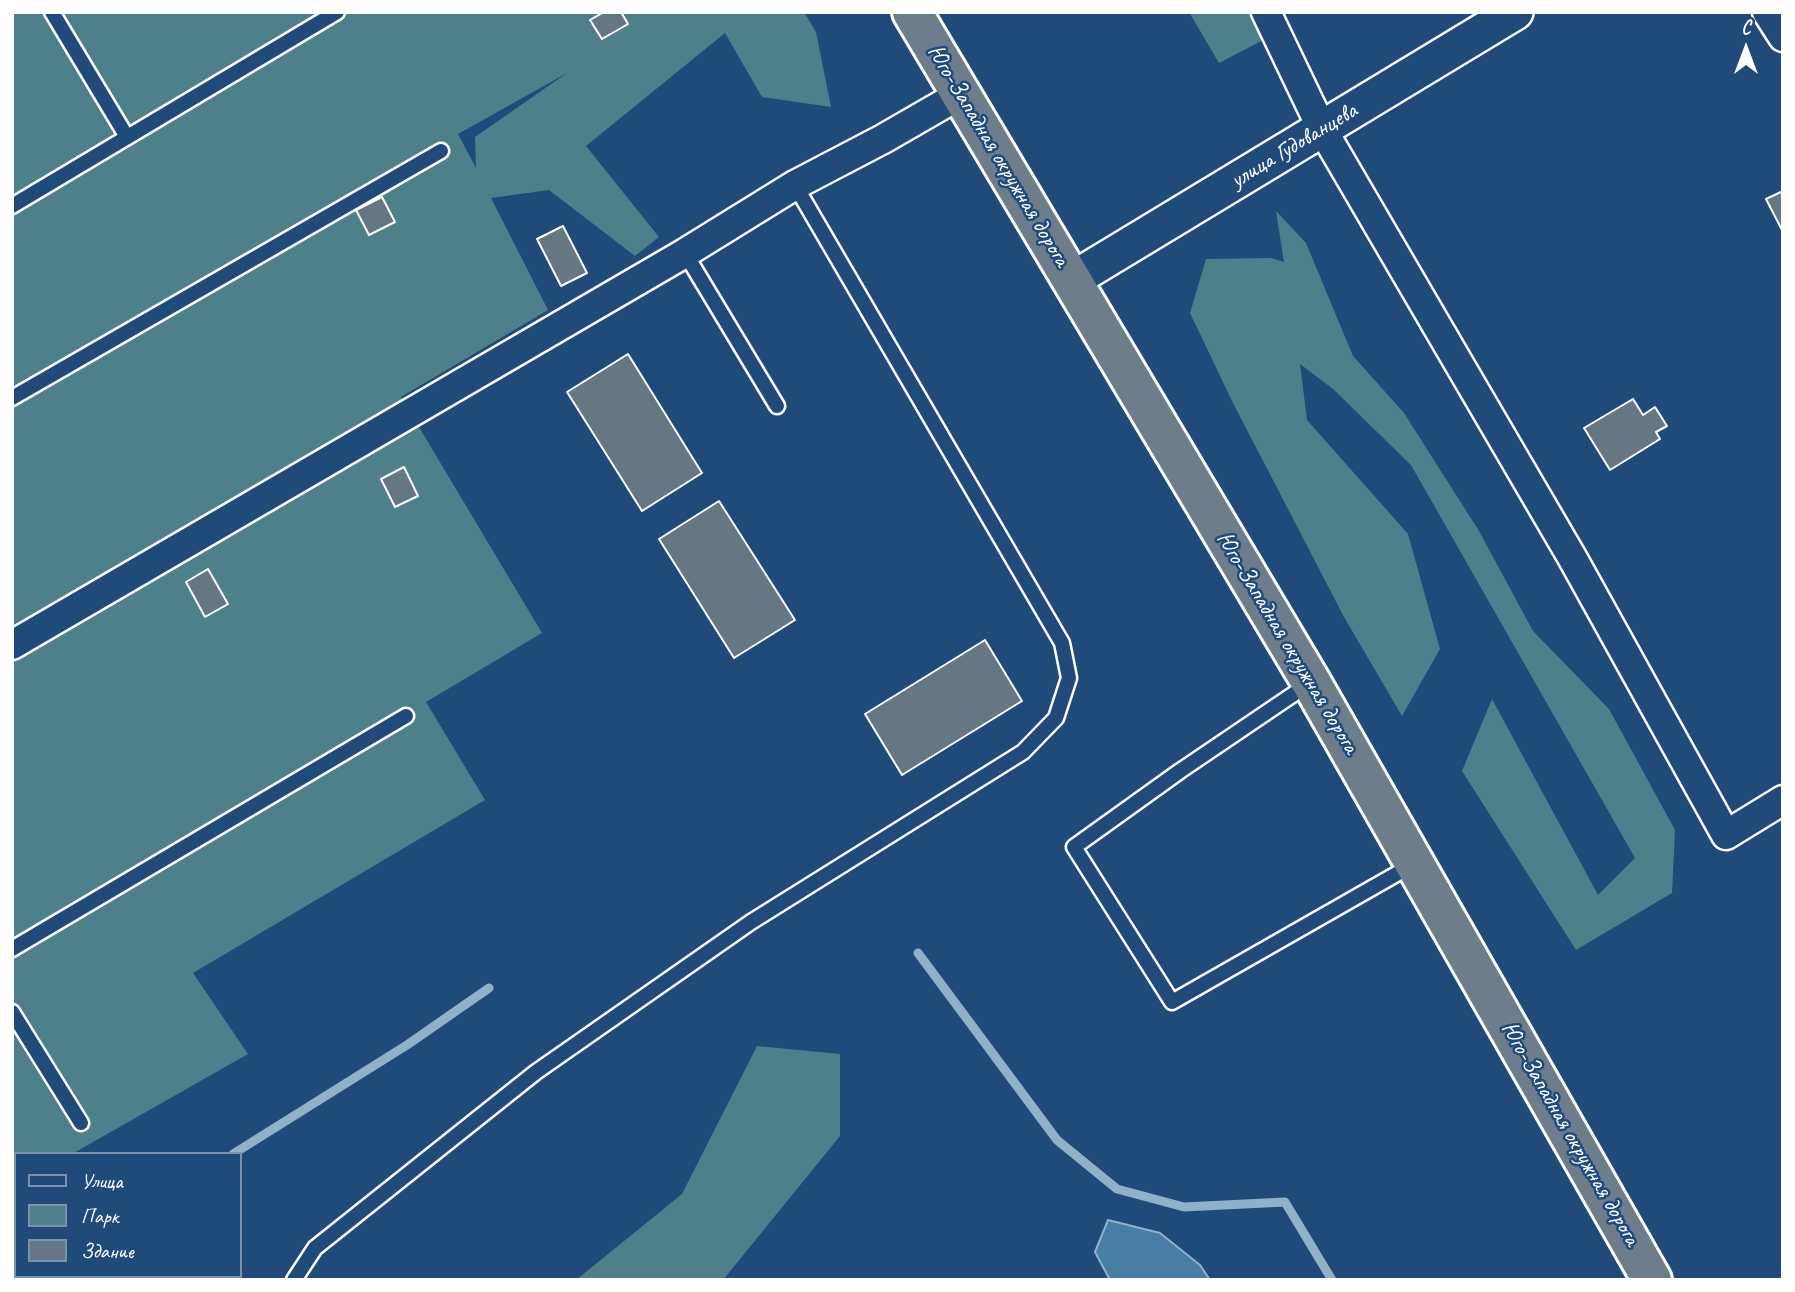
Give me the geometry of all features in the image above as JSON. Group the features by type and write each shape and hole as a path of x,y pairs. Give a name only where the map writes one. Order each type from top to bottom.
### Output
{"highway":[{"name":"Юго-Западная окружная дорога","path":"912,12 1311,682 1653,1280"}],"street":[{"path":"1266,12 1322,129 1573,559 1726,835 1783,800"},
{"name":"улица Гудованцева","path":"1072,280 1515,12"},
{"path":"1767,12 1783,37"},
{"path":"12,645 685,253 795,185 961,94"}],"lane":[{"path":"52,12 127,138"},
{"path":"12,206 337,12"},
{"path":"12,398 441,150"},
{"path":"294,1280 315,1248 536,1072 751,922 1023,752 1056,718 1069,678 1062,643 795,185"},
{"path":"685,253 777,406"},
{"path":"1311,682 1074,847 1172,1002 1416,863"},
{"path":"12,948 406,716"},
{"path":"12,1012 81,1122"}],"green space":[{"path":"12,12 804,12 816,32 831,107 762,97 725,33 586,146 659,237 635,256 549,190 491,198 548,310 401,397 542,633 426,702 485,800 193,973 248,1054 76,1152 14,1152 12,1187","holes":["567,73 475,137 476,168 458,134"]},
{"path":"1189,12 1250,12 1265,39 1219,63"},
{"path":"1276,211 1306,243 1353,356 1404,413 1479,531 1533,631 1609,709 1675,830 1672,893 1576,950 1462,771 1492,699 1598,895 1635,858 1411,465 1333,389 1300,364 1307,420 1408,534 1440,649 1402,716 1344,617 1233,403 1190,313 1206,259 1271,258 1284,262"},
{"path":"757,1046 840,1054 840,1136 723,1280 576,1280 682,1194"}],"water":[{"path":"1108,1220 1160,1233 1200,1265 1210,1280 1110,1280 1095,1252"}],"building":[{"path":"604,12 621,12 628,24 602,39 590,20"},
{"path":"1783,191 1783,232 1766,199"},
{"path":"382,197 395,222 369,235 356,210"},
{"path":"563,226 587,273 561,286 537,239"},
{"path":"628,354 702,473 642,511 567,392"},
{"path":"1633,399 1643,415 1655,407 1667,426 1656,432 1660,439 1610,470 1584,428"},
{"path":"404,467 418,496 395,507 381,479"},
{"path":"719,501 795,620 734,658 659,539"},
{"path":"208,569 228,604 205,617 186,582"},
{"path":"985,640 1022,701 902,775 865,714"}],"waterway":[{"path":"918,953 1057,1140 1117,1189 1184,1207 1285,1202 1332,1280"},
{"path":"236,1152 407,1045 489,988"}]}
